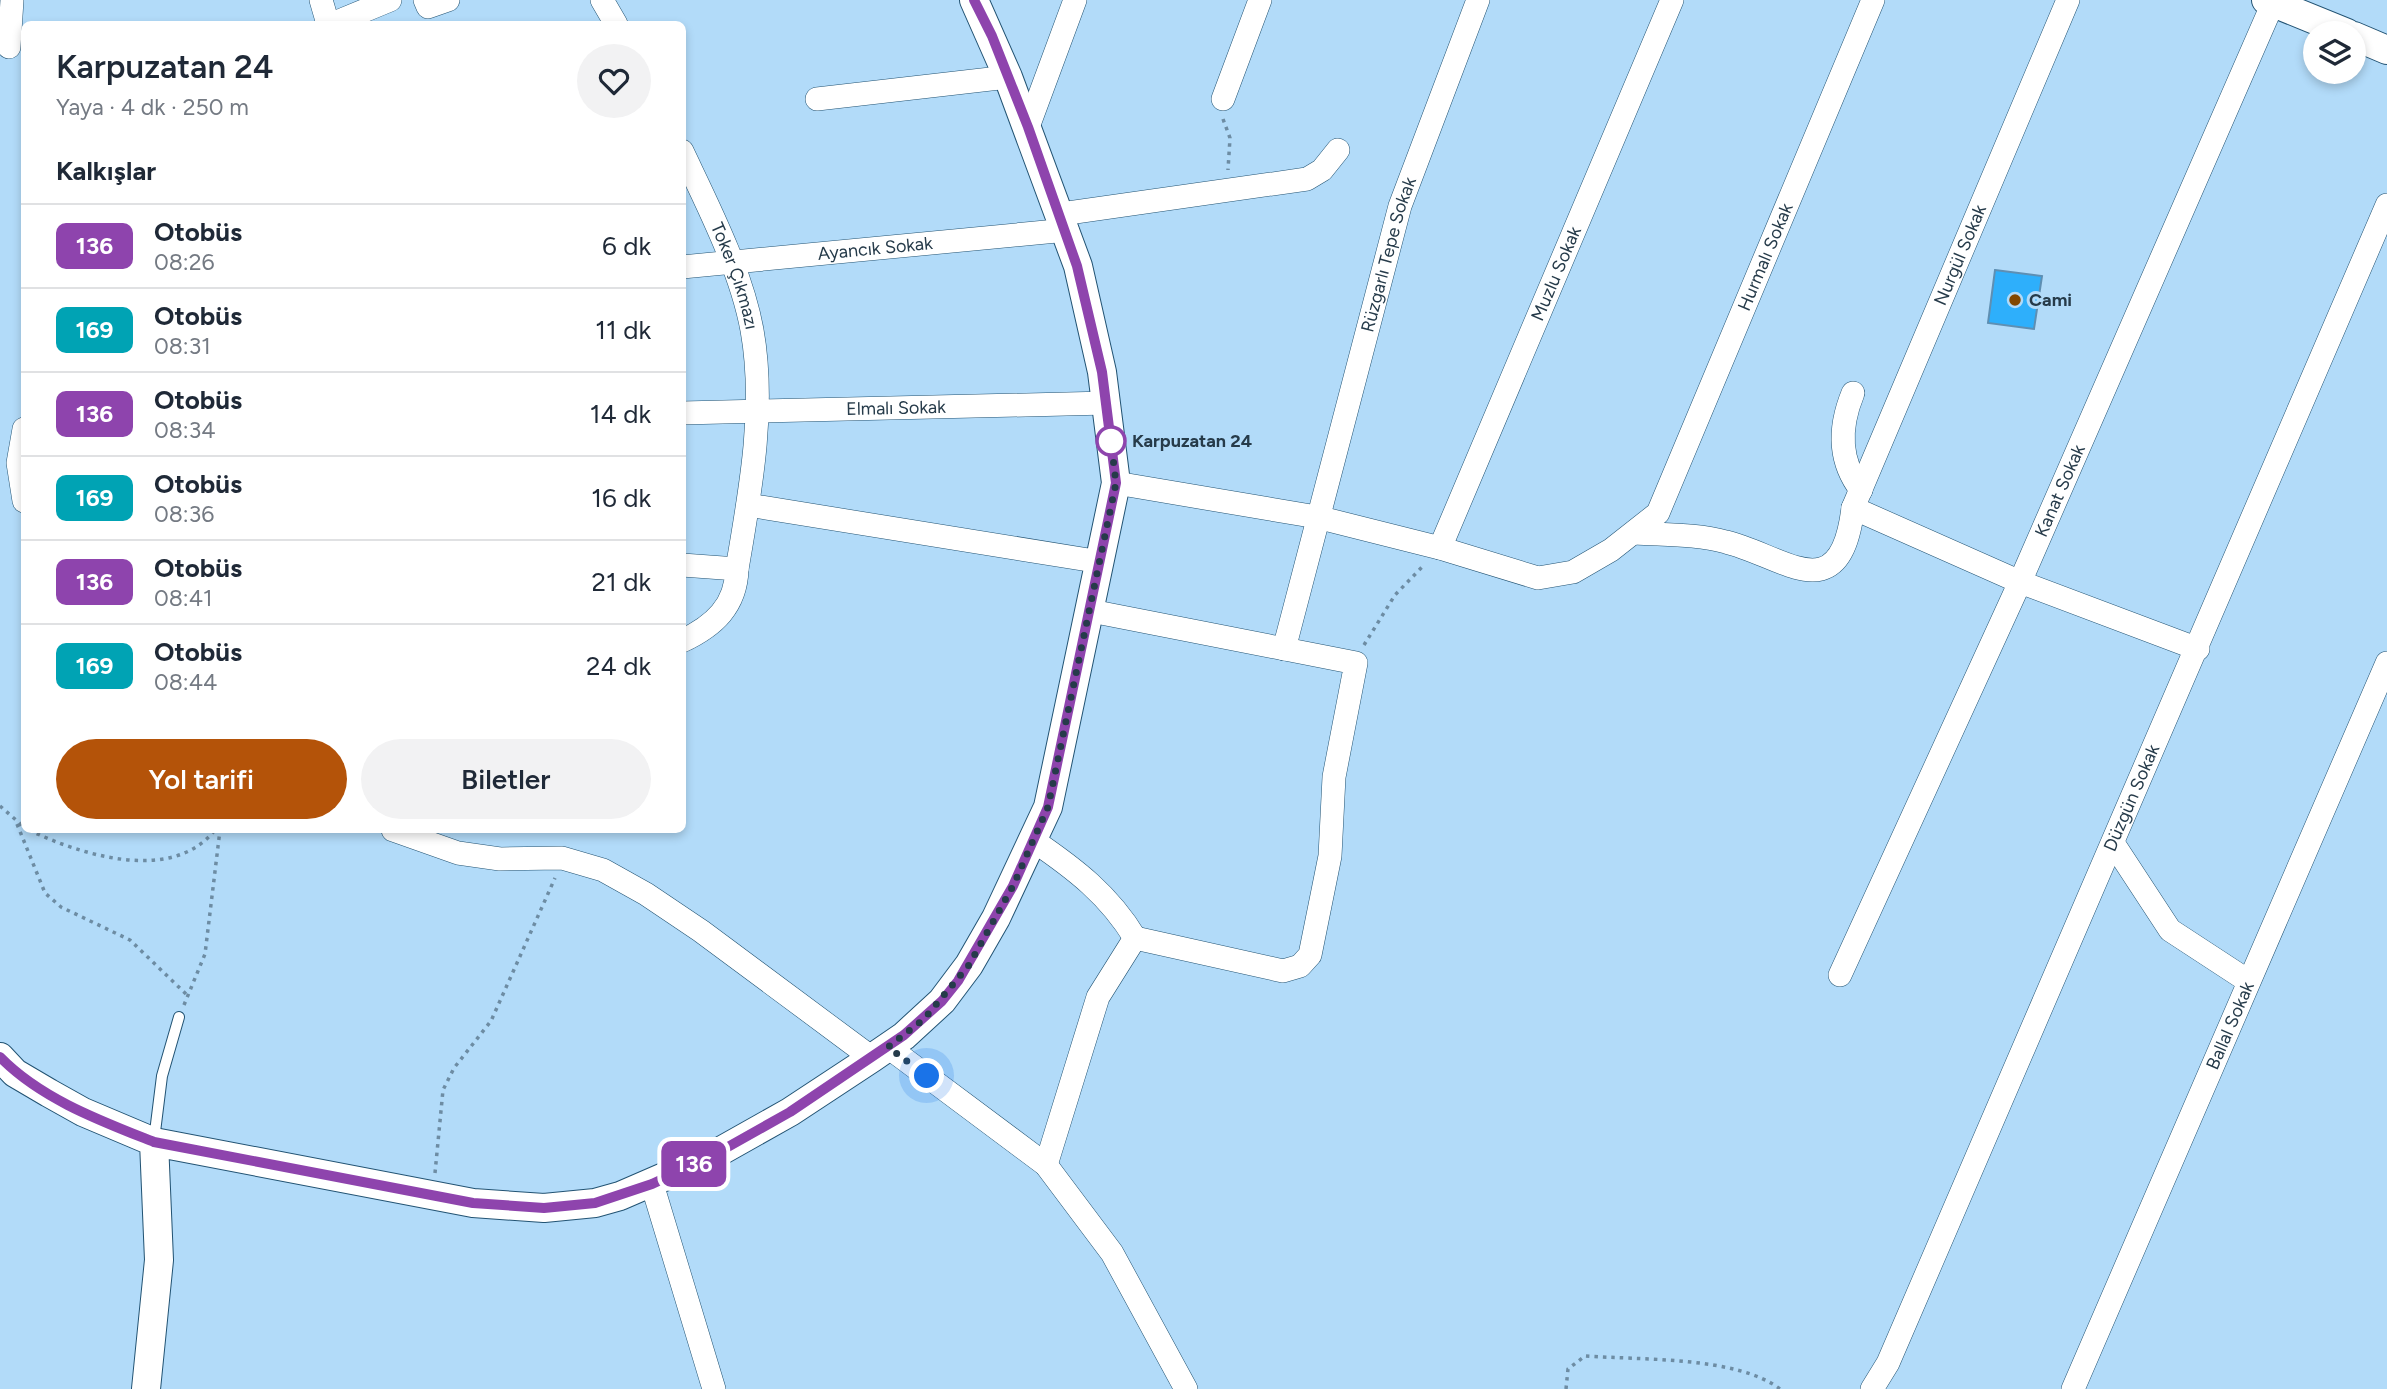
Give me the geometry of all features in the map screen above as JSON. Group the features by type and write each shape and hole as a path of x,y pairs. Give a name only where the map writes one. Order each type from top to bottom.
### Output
{"street":[{"path":"9,47 12,0"},
{"path":"321,0 329,21"},
{"path":"338,21 390,0"},
{"path":"425,0 428,7 448,0"},
{"path":"602,0 614,21"},
{"path":"0,1057 15,1073 48,1093 94,1117 154,1142 340,1175 473,1203 544,1208 595,1203 652,1184 754,1134 880,1053 924,1019 958,981 996,918 1048,807 1116,483 1107,403 1091,319 1064,222 1008,77 974,0"},
{"path":"1028,127 1075,0"},
{"path":"1223,99 1260,0"},
{"name":"Rüzgarlı Tepe Sokak","path":"1284,649 1400,206 1478,0"},
{"name":"Muzlu Sokak","path":"1440,548 1672,0"},
{"name":"Hurmalı Sokak","path":"1635,533 1658,513 1872,0"},
{"name":"Nurgül Sokak","path":"1635,533 1726,541 1783,566 1816,569 1831,564 1840,553 1847,539 1857,499 2068,0"},
{"path":"2270,1 2318,21"},
{"name":"Kanat Sokak","path":"1840,975 2020,582 2270,1"},
{"path":"2366,41 2387,50"},
{"path":"817,99 1008,77"},
{"name":"Ayancık Sokak","path":"686,267 1064,222 1221,191 1307,179 1322,170 1338,150"},
{"name":"Toker Çıkmazı","path":"686,160 731,262 752,330 757,408 748,505 737,582 728,607 713,623 686,639"},
{"name":"Düzgün Sokak","path":"1872,1389 1888,1363 2387,205"},
{"path":"1853,393 1843,424 1843,450 1857,499 2020,582 2197,649"},
{"name":"Elmalı Sokak","path":"686,412 757,408 1107,403"},
{"path":"21,460 21,486"},
{"path":"1116,483 1317,517 1440,548 1527,576 1549,578 1573,572 1635,533"},
{"path":"748,505 1101,562"},
{"path":"686,565 737,569"},
{"path":"1034,841 1096,886 1135,938 1283,971 1306,962 1313,949 1330,856 1334,777 1356,663 1091,611"},
{"name":"Ballal Sokak","path":"2073,1389 2387,663"},
{"path":"401,833 436,847 481,858 562,858 603,870 646,894 1046,1165 1112,1253 1186,1389"},
{"path":"2113,843 2171,930 2248,981"},
{"path":"1046,1165 1098,997 1135,938"},
{"path":"146,1389 159,1260 154,1142"},
{"path":"652,1184 714,1389"}],"lane":[{"path":"154,1142 162,1076 179,1017"}],"path":[{"path":"1221,191 1230,151 1222,113 1223,99"},
{"path":"1356,663 1389,604 1440,548"},
{"path":"0,806 17,824 45,893 61,907 130,940 187,995"},
{"path":"17,824 21,826"},
{"path":"40,833 80,849 145,860 179,856 213,833"},
{"path":"179,1017 205,954 217,833"},
{"path":"432,1196 443,1090 454,1068 491,1021 562,858"},
{"path":"1566,1389 1569,1369 1586,1356 1738,1368 1762,1376 1780,1389"}],"building":[{"name":"Cami","path":"1995,270 2042,276 2034,329 1988,323"}],"bus line":[{"name":"136","path":"0,1057 15,1073 48,1093 83,1112 154,1142 340,1175 383,1187 473,1203 544,1208 595,1203 620,1196 710,1157 754,1134 872,1058 924,1019 942,1001 969,965 996,918 1032,847 1048,807 1116,483 1102,372 1067,230 992,36 974,0"}],"place":[{"name":"Cami","path":"2015,300"},
{"name":"Karpuzatan 24","path":"1111,441"}],"route":[{"path":"927,1076 888,1047 942,1001 969,965 1013,886 1048,807 1116,483 1111,441"}]}
